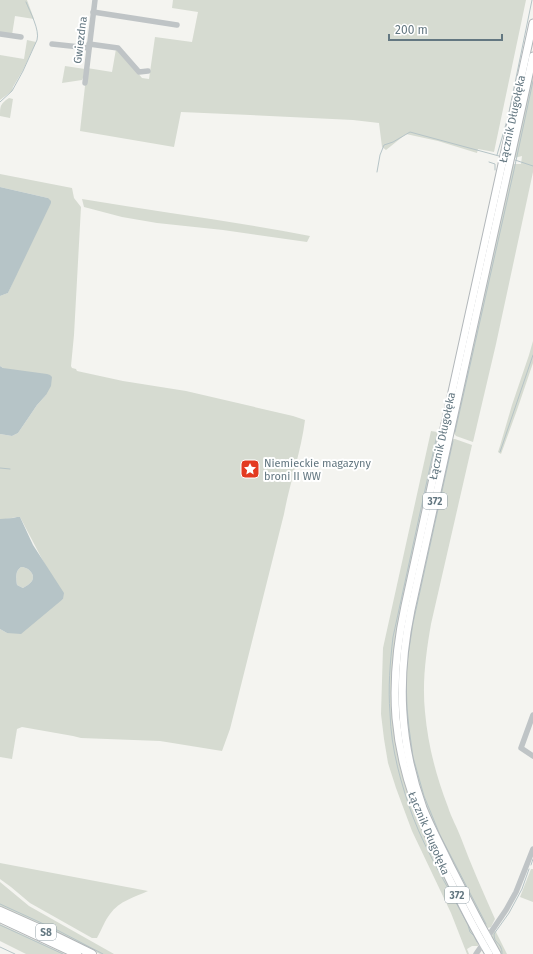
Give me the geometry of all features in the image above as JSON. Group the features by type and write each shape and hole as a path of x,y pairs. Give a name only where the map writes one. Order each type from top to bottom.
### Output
{"highway":[{"name":"S8","path":"0,911 92,954"},
{"name":"S8","path":"0,918 76,954"}],"main road":[{"name":"Łącznik Długołęka","path":"489,954 451,884 413,800 398,736 395,675 398,644 405,606 533,23"},
{"name":"Łącznik Długołęka","path":"497,954 438,842 418,792 410,763 404,730 402,676 405,645 411,610 533,56"}],"street":[{"name":"Gwiezdna","path":"85,82 95,0"},
{"path":"93,12 177,25"},
{"path":"0,34 21,37"},
{"path":"52,44 118,48 139,72 148,71"},
{"path":"533,715 521,748 533,756"},
{"path":"476,954 506,910 516,892 533,849"}],"shaded area":[{"path":"0,0 27,0 34,19 15,16 12,35 0,33"},
{"path":"173,0 526,0 494,152 478,149 477,153 438,141 406,134 386,150 382,147 379,123 353,120 181,112 174,147 80,131 87,68 112,72 116,49 118,49 142,78 149,79 155,37 192,42 198,12 172,8"},
{"path":"27,40 36,42 12,91 0,100 0,55 24,59"},
{"path":"65,66 85,69 82,80 62,83"},
{"path":"533,72 533,172 473,442 456,436 453,432 512,164 521,164 522,156 514,158"},
{"path":"9,98 13,99 10,118 0,116 1,106"},
{"path":"0,174 72,188 74,198 81,207 72,368 76,369 77,371 123,381 186,391 305,420 301,444 284,514 230,729 222,751 160,741 81,738 22,727 17,729 12,759 0,757 0,629 7,633 63,599 20,517 0,519 0,434 12,436 18,433 37,405 46,395 0,366 0,296 8,293 48,198 0,187"},
{"path":"0,187 48,198 51,203 8,293 0,296"},
{"path":"82,199 310,236 307,242 223,230 157,223 122,217 84,207"},
{"path":"533,341 533,363 501,454 498,452"},
{"path":"0,366 3,368 47,374 52,377 51,386 46,395 37,405 18,433 12,436 0,434"},
{"path":"431,431 439,434 396,633 391,679 391,699 401,771 409,798 429,846 478,943 478,946 472,946 467,949 469,954 467,954 451,913 412,831 396,788 388,763 381,714 383,648"},
{"path":"453,439 472,445 431,624 425,668 424,701 428,736 440,784 451,815 495,919 491,927 488,928 485,926 446,851 425,803 413,762 407,724 405,682 408,646 451,440"},
{"path":"20,517 33,545 64,593 63,599 21,634 7,633 0,629 0,519","holes":["24,567 31,571 33,578 32,581 23,588 17,585 16,577 19,569"]},
{"path":"21,567 31,571 33,576 31,582 23,588 17,585 16,580 16,575"},
{"path":"0,863 148,891 118,906 108,916 97,938 92,938 30,903 0,879"},
{"path":"531,869 533,869 533,902 520,897"},
{"path":"0,882 29,906 114,954 100,954 0,906"},
{"path":"0,924 65,954 26,954 0,941"},
{"path":"495,930 507,954 500,954 492,938"}],"waterway":[{"path":"497,155 508,117 532,0"},
{"path":"0,102 12,91 37,40 38,36 36,26 26,2"},
{"path":"455,432 533,81"},
{"path":"377,172 380,155 384,145 393,142 410,132 499,156"},
{"path":"515,160 533,166"},
{"path":"489,162 495,164 495,170"},
{"path":"500,452 533,355"},
{"path":"437,435 393,637 390,666 389,704 392,740 397,766 413,817 432,858 468,925 470,932 477,942"},
{"path":"453,441 413,623 407,662 407,708 413,757 424,796 440,835 486,924"},
{"path":"0,468 10,469"},
{"path":"531,865 533,859"},
{"path":"502,954 494,934 509,913 522,889 529,869"},
{"path":"0,904 59,931 103,954"},
{"path":"0,925 63,954"},
{"path":"0,947 15,954"}],"place":[{"name":"Niemieckie magazyny broni II WW","path":"250,469"}]}
